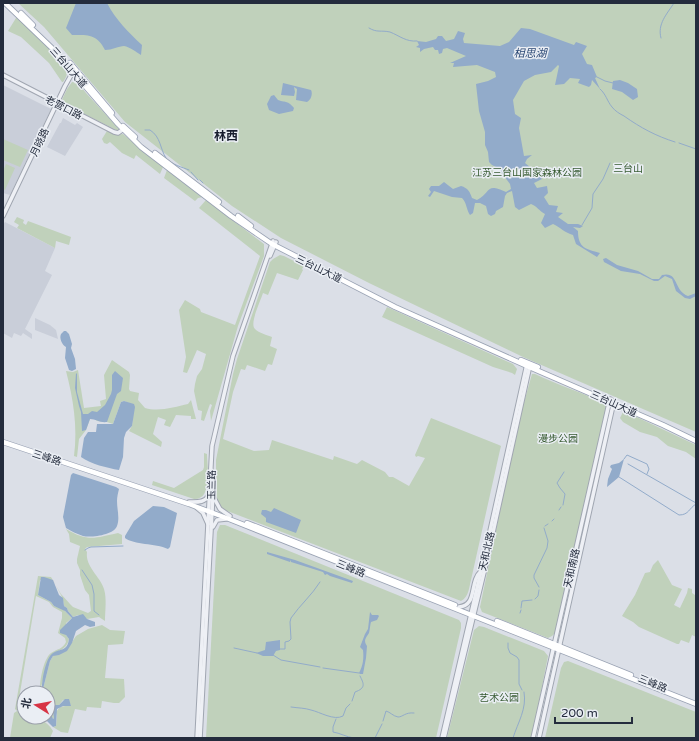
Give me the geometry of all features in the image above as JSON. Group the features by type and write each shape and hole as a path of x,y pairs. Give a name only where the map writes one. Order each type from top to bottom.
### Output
{"main road":[{"name":"三台山大道","path":"5,3 41,36 74,70"},
{"name":"三台山大道","path":"9,3 46,37 124,129 274,243 396,304 696,440"},
{"name":"三峰路","path":"3,439 211,511 554,645 696,704"},
{"name":"三峰路","path":"3,442 189,503"},
{"name":"三峰路","path":"229,518 459,606 473,613"},
{"name":"三峰路","path":"559,648 696,700"}],"street":[{"name":"月晓路","path":"3,216 74,70"},
{"name":"老营口路","path":"3,75 114,132 118,133 124,129"},
{"name":"玉兰路","path":"199,738 210,534 212,446 231,363 274,243"},
{"name":"天和北路","path":"473,613 528,365"},
{"name":"天和北路","path":"443,738 473,613 528,365"},
{"name":"天和南路","path":"533,738 612,401"},
{"name":"天和南路","path":"538,738 559,648 612,401"},
{"path":"189,503 206,500 212,489"},
{"path":"212,489 217,506 229,518"},
{"path":"189,503 203,513 208,522 210,534"},
{"path":"210,534 213,525 217,520 229,518"},
{"path":"459,606 465,606 469,602 475,578 482,570"}],"shaded area":[{"path":"3,85 51,109 10,195 3,193"},
{"path":"63,118 75,125 77,123 83,127 65,156 47,147"},
{"path":"5,222 55,248 45,271 52,275 25,329 32,334 32,339 23,333 21,336 14,333 12,338 3,333 3,225"},
{"path":"35,318 50,325 56,330 58,339 35,330"}],"green space":[{"name":"江苏三台山国家森林公园","path":"18,3 696,3 696,432 523,357 369,283 281,238 232,206 125,122 44,27"},
{"path":"16,18 18,18 35,33 66,69 67,73 63,82 49,63 21,37 8,31"},
{"path":"72,82 78,83 120,130 118,131 61,102"},
{"path":"107,131 117,135 123,134 163,167 160,174 136,155 134,159 122,153 110,142 107,144 104,143 102,139"},
{"path":"3,139 28,150 20,167 3,160"},
{"path":"6,164 15,168 5,190 3,189 3,171"},
{"path":"167,170 203,197 198,198 195,201 164,178"},
{"path":"206,200 264,244 264,256 238,326 211,421 210,411 212,405 210,404 204,421 201,420 202,411 198,410 194,391 197,376 202,369 206,354 197,350 187,373 183,372 186,357 179,310 185,300 200,309 201,312 235,325 260,256 199,208"},
{"path":"17,217 24,220 23,223 26,225 28,221 71,237 69,245 56,241 55,248 17,228 19,225 14,222"},
{"path":"280,255 304,266 302,269 303,270 298,280 277,273 268,295 263,293 254,317 254,326 259,332 272,337 270,346 277,349 272,365 268,364 265,371 247,365 245,370 241,369 233,392 223,439 254,451 269,450 272,440 333,460 334,456 357,464 362,460 385,472 389,477 393,477 409,486 425,458 418,456 416,457 415,455 431,418 501,446 469,589 466,597 461,601 222,509 216,500 216,460 233,374 270,262"},
{"path":"387,307 513,364 517,369 515,375 493,367 382,317"},
{"path":"112,360 129,372 129,389 130,391 139,393 138,400 145,408 167,409 188,404 191,400 196,419 191,419 191,416 176,415 170,427 164,425 166,420 158,417 153,434 162,442 161,447 129,431 132,426 134,405 124,401 121,402 113,424 90,419 86,430 79,439 77,457 74,456 75,423 71,392 66,371 73,372 78,370 84,408 101,406 100,401 106,399 104,375"},
{"name":"漫步公园","path":"532,374 607,404 555,633 548,638 482,612 480,607 519,420"},
{"path":"623,412 626,412 696,445 696,459 686,452 668,446 657,437 640,432 623,422 620,418"},
{"path":"204,453 207,454 208,481 204,494 200,498 194,499 152,485 153,481 174,488 203,470"},
{"path":"220,525 225,525 459,620 461,623 461,628 436,738 206,738 217,532"},
{"path":"66,529 80,536 92,538 118,533 122,535 122,544 87,547 85,549 90,567 104,589 106,601 105,621 99,617 87,619 78,615 73,617 64,606 62,596 55,584 61,594 73,607 88,613 91,611 89,595 85,590 77,563 80,546 70,542 69,534"},
{"path":"658,560 672,585 682,589 674,605 680,608 688,588 692,589 692,593 695,595 696,637 692,635 689,643 681,640 679,644 677,644 639,627 622,616 635,595 645,573 650,572 653,565"},
{"path":"38,576 51,577 53,580 40,580 38,595 51,602 54,606 63,609 72,618 66,623 66,635 69,639 64,648 50,657 42,685 40,685 48,656 62,648 66,642 65,638 58,633 62,612 53,607 49,602 36,596 21,685 19,685"},
{"path":"102,625 110,630 125,631 123,644 108,645 105,678 124,679 125,697 119,703 102,701 101,708 87,707 86,711 75,709 68,733 61,732 53,727 56,726 56,712 60,707 71,705 63,700 59,705 56,705 56,685 44,685 50,661 53,656 70,645 76,636 88,629"},
{"name":"艺术公园","path":"479,626 544,651 548,656 532,738 447,738 474,630"},
{"path":"568,661 696,712 696,738 545,738 561,668 564,662"},
{"path":"16,712 16,725 49,725 53,731 50,738 10,738 14,713"}],"water":[{"path":"76,3 107,3 123,26 142,45 141,55 131,48 124,46 105,50 99,41 92,36 72,35 66,28"},
{"name":"相思湖","path":"521,28 530,29 574,45 576,42 587,46 582,54 587,64 592,65 597,77 595,78 600,89 592,80 589,87 578,83 580,79 570,78 564,84 555,85 558,65 551,72 535,75 524,81 513,100 515,114 521,118 519,128 524,156 532,155 525,163 540,175 542,179 534,183 537,188 547,186 548,193 544,197 549,205 558,206 556,212 563,213 558,217 568,224 578,224 583,226 580,228 573,227 578,231 579,241 584,247 600,253 597,257 576,244 573,235 567,233 556,225 553,224 545,228 541,223 545,214 533,205 531,204 519,210 515,207 512,191 507,193 505,196 503,207 491,216 488,214 486,206 480,203 475,203 473,213 470,215 462,198 452,197 434,191 430,197 428,196 431,192 429,189 431,186 439,186 444,182 453,189 461,186 467,189 472,198 477,200 491,188 506,192 511,189 510,184 498,168 489,162 488,152 485,145 485,132 479,111 476,84 496,77 495,72 477,65 453,67 454,63 450,63 466,56 447,48 443,49 442,53 439,54 438,50 435,50 433,47 424,49 420,52 420,48 416,47 419,45 417,41 426,42 436,39 438,36 442,36 446,41 454,39 458,31 465,33 463,39 464,43 500,46 509,42"},
{"path":"620,80 637,89 638,97 633,100 622,92 612,89 613,81"},
{"path":"283,83 311,90 311,98 307,102 296,100 297,89 294,87 294,96 281,95"},
{"path":"274,95 278,100 290,104 294,108 293,111 279,114 269,110 267,104 271,96"},
{"path":"606,258 617,265 638,271 652,279 659,279 662,275 671,276 674,278 683,293 688,296 696,293 696,296 690,299 685,298 676,291 672,279 665,276 658,281 654,281 640,274 621,271 604,262 603,259"},
{"path":"64,331 69,334 72,344 71,348 75,359 76,369 72,371 69,370 65,358 66,347 63,345 60,336"},
{"path":"115,371 123,378 121,391 117,394 107,422 90,419 86,430 82,431 81,412 75,388 76,373 77,392 83,414 88,414 92,411 97,412 105,405 111,394 112,375"},
{"path":"124,401 134,404 135,407 132,426 126,432 124,438 123,457 119,470 89,462 81,457 84,438 88,432 96,432 97,424 113,424 121,402"},
{"path":"624,459 619,477 607,487 612,469 610,467 611,465 619,463"},
{"path":"73,473 119,489 117,500 118,523 112,532 87,537 66,528 63,517 71,475"},
{"path":"153,506 164,507 177,513 170,547 168,549 134,542 125,538 134,521"},
{"path":"274,508 301,520 296,533 266,522 266,518 261,514 262,510 271,512"},
{"path":"267,552 295,560 353,581 352,583 327,574 325,575 323,572 291,562 291,560 290,562 267,554"},
{"path":"41,577 53,580 59,595 63,598 64,606 73,617 83,614 87,619 95,622 95,626 90,627 85,625 76,631 72,643 67,651 53,656 50,661 44,685 42,685 43,678 50,656 56,651 65,648 68,643 69,639 66,635 60,633 60,630 72,618 65,611 54,606 51,602 38,595"},
{"path":"370,612 372,615 379,616 377,620 371,622 369,633 365,639 367,646 366,658 363,674 360,674 363,650 360,647 368,629"},
{"path":"280,640 280,650 276,651 273,656 263,656 256,653 265,650 266,642"},
{"path":"65,699 69,699 71,706 63,706 57,709 56,726 53,727 51,725 56,725 56,705 59,705"}],"waterway":[{"path":"661,38 660,28 674,3"},
{"path":"369,28 377,31 390,32 406,40 417,41"},
{"path":"597,77 613,83"},
{"path":"600,89 612,107 618,112 649,131 675,142"},
{"path":"145,130 150,130 154,133 168,160 189,170"},
{"path":"679,143 696,149"},
{"path":"582,225 592,208 593,194 603,179 610,163"},
{"path":"191,172 198,180"},
{"path":"200,180 203,183"},
{"path":"624,459 627,455 647,464 649,469 647,474"},
{"path":"628,464 696,503"},
{"path":"563,505 565,494 557,483 564,472"},
{"path":"619,477 679,515 687,513 696,504"},
{"path":"539,587 534,575 547,548 548,541 544,528"},
{"path":"85,550 91,547 123,546"},
{"path":"82,570 92,585 94,594 94,611 99,615"},
{"path":"280,649 285,649 285,642 291,639 291,618 320,582"},
{"path":"535,599 538,596 539,590"},
{"path":"521,608 522,601 532,600"},
{"path":"508,643 510,653 519,660 519,684 522,690"},
{"path":"234,648 257,653"},
{"path":"273,655 281,660 320,667"},
{"path":"323,668 359,673"},
{"path":"352,701 355,692 363,686 360,676"},
{"path":"513,738 522,715 525,698 524,692"},
{"path":"291,707 315,711 331,717 339,717 343,716 346,708 350,704"},
{"path":"383,721 386,711 398,717 408,713 414,713"},
{"path":"336,719 333,732 354,738"},
{"path":"375,738 382,724"}],"district":[{"name":"林西","path":"226,136"}],"park label":[{"name":"三台山","path":"628,168"}]}
